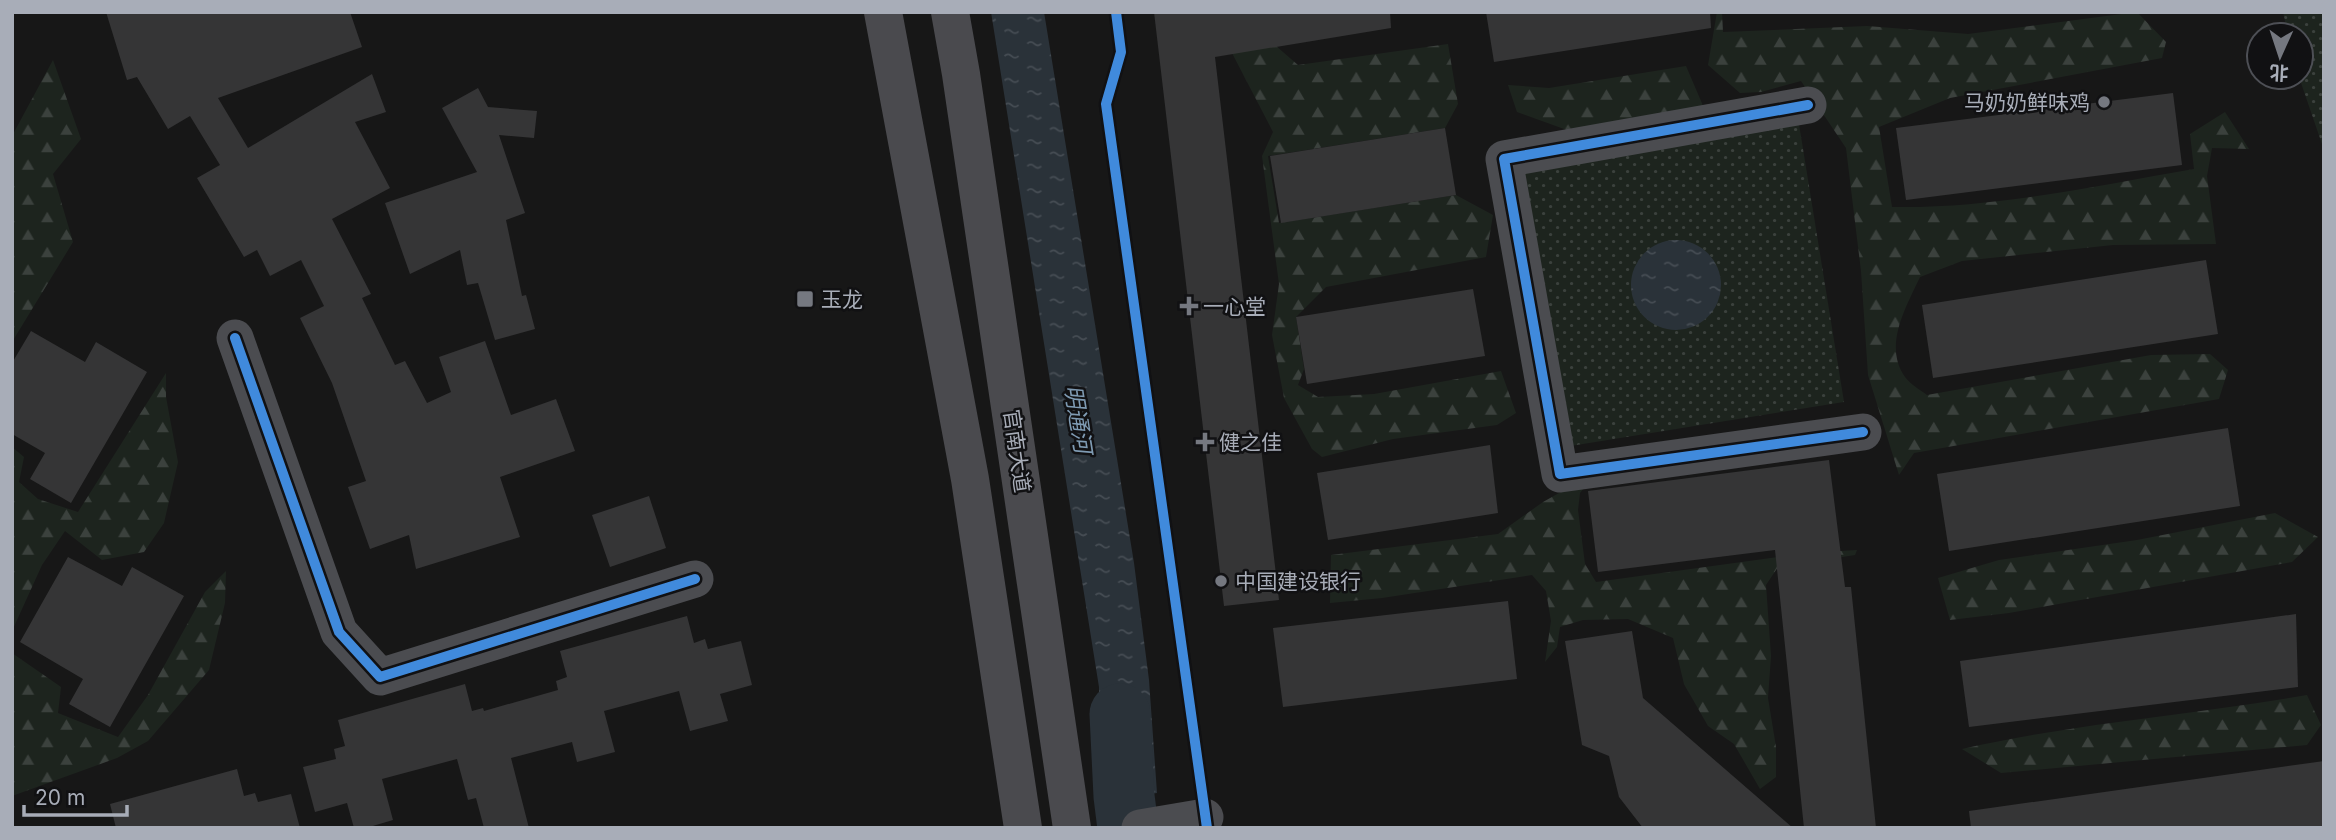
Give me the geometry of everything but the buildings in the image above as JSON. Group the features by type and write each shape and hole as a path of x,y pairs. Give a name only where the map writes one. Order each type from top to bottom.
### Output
{"main road":[{"path":"883,12 970,479 1023,828"},
{"name":"官南大道","path":"950,12 1072,828"}],"street":[{"path":"1808,105 1504,159 1560,474 1863,432"},
{"path":"235,338 339,632 380,677 695,579"},
{"path":"1139,828 1205,817"}],"green space":[{"path":"1717,12 1722,12 1723,32 1867,26 1968,34 2137,12 2166,42 2162,58 1950,98 1879,127 1892,207 1930,207 2005,200 2194,169 2190,134 2225,112 2249,149 2212,148 2207,176 2216,244 2113,245 1962,261 1920,277 1903,314 1896,340 1896,353 1905,377 1927,395 2151,355 2210,354 2228,370 2219,399 1914,453 1899,475 1868,375 1861,271 1846,148 1801,81 1761,92 1740,93 1708,65"},
{"path":"2283,12 2324,12 2324,150 2304,91 2315,91 2315,21 2285,21"},
{"path":"1448,44 1458,104 1445,128 1268,156 1279,223 1456,195 1493,215 1486,257 1326,287 1296,317 1304,369 1298,385 1318,397 1374,394 1501,371 1516,413 1497,425 1393,439 1322,457 1312,449 1284,398 1272,335 1279,284 1262,156 1273,132 1232,53 1276,46 1298,65"},
{"path":"53,60 81,139 53,174 73,242 12,342 12,136"},
{"path":"1686,66 1704,108 1578,134 1517,112 1508,85 1549,88"},
{"path":"1798,118 1844,402 1558,448 1511,164"},
{"path":"166,373 166,397 178,462 164,523 144,552 102,560 65,531 42,565 12,631 12,447 24,457 19,482 38,499 78,512"},
{"path":"1591,479 1580,493 1578,510 1585,564 1596,582 1807,553 1857,550 1855,555 1778,567 1766,585 1771,656 1768,698 1776,747 1776,777 1760,789 1734,744 1708,726 1684,684 1673,638 1628,619 1583,620 1560,627 1557,647 1545,662 1551,621 1546,591 1532,575 1382,598 1330,603 1331,555 1498,534 1543,502 1577,483"},
{"path":"2275,513 2318,537 2292,562 2009,613 1950,620 1938,578 1999,560 2137,540"},
{"path":"226,571 225,603 209,670 148,741 117,758 12,796 12,653 61,687 58,713 118,737 148,695 205,592"},
{"path":"2307,695 2321,725 2307,745 2001,773 1962,749 2048,732"}],"water":[{"path":"991,12 1044,12 1134,563 1149,680 1157,793 1099,801 1099,687"},
{"path":"1676,240 1693,243 1708,253 1718,268 1721,285 1718,302 1708,317 1693,327 1676,330 1659,327 1644,317 1634,302 1631,285 1634,268 1644,253 1659,243"}],"waterway":[{"name":"明通河","path":"1120,714 1128,828"}],"cycle path":[{"path":"1116,12 1121,52 1106,104 1207,828"},
{"path":"1808,105 1504,159 1560,474 1863,432"},
{"path":"235,338 339,632 380,677 695,579"}],"place":[{"name":"马奶奶鲜味鸡","path":"2104,102"},
{"name":"玉龙","path":"805,299"},
{"name":"一心堂","path":"1189,306"},
{"name":"健之佳","path":"1205,442"},
{"name":"中国建设银行","path":"1221,581"}]}
